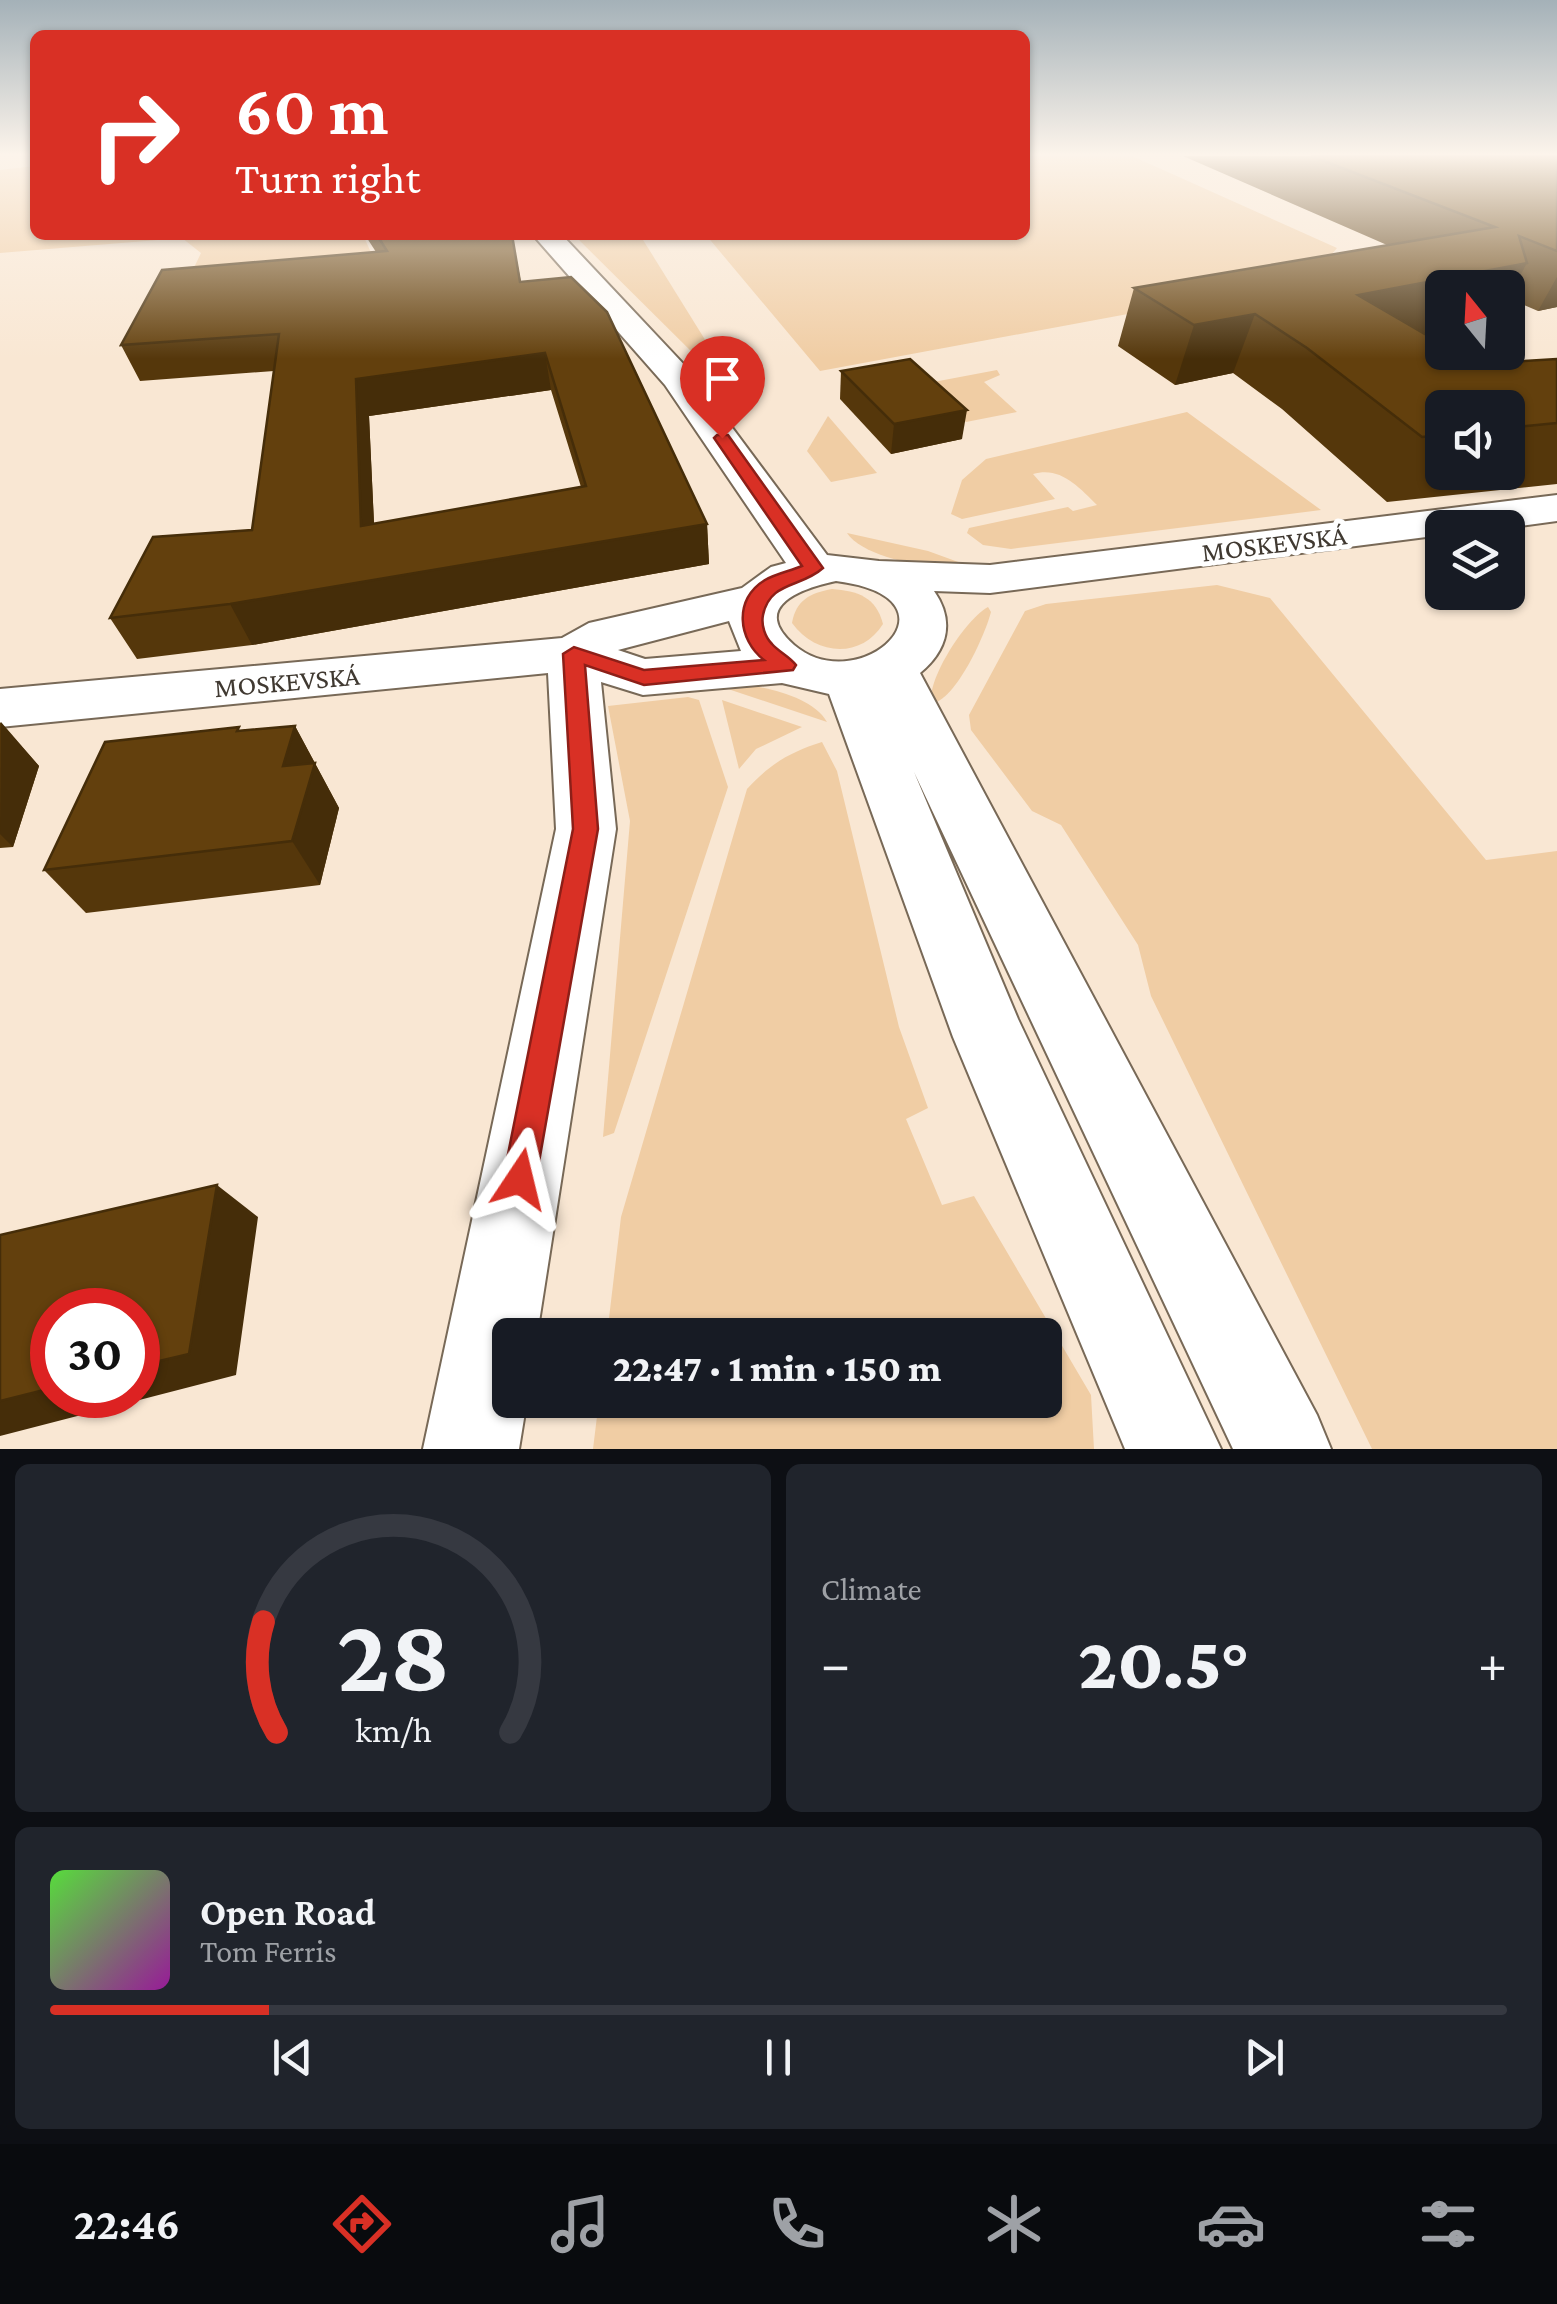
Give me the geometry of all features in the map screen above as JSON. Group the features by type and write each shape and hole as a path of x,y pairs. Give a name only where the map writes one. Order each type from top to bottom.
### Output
{"street":[{"path":"552,240 678,378 813,568"},
{"name":"MOSKEVSKÁ","path":"880,575 990,578 1557,508"},
{"path":"813,568 858,569 880,575 915,598 924,616 862,661 760,646 751,622 756,600 770,585 813,568"},
{"path":"574,654 644,677 862,661 990,578"},
{"path":"574,654 607,634 756,600"},
{"path":"471,1449 586,829 574,654"},
{"name":"MOSKEVSKÁ","path":"0,708 574,654"},
{"path":"862,661 989,1037 1174,1449"},
{"path":"862,661 1283,1449"}],"shaded area":[{"path":"0,224 30,224 30,240 158,240 0,253"},
{"path":"1030,224 1283,224 1337,248 1311,280 820,371 710,240 1030,240"},
{"path":"185,240 365,240 374,259 177,303 201,253"},
{"path":"579,240 643,240 717,359 700,360"},
{"path":"997,370 1000,375 984,382 1017,412 966,422 943,400 907,387"},
{"path":"1187,412 1321,510 1011,549 983,545 967,533 969,528 1068,507 1073,511 1097,505 1068,479 1043,472 1033,474 1055,499 962,519 951,514 962,480 986,459"},
{"path":"828,416 877,473 831,482 807,451"},
{"path":"847,533 928,551 961,563 917,564 883,556"},
{"path":"1217,585 1270,598 1486,860 1557,851 1557,1449 1372,1449 1151,996 1138,945 1061,825 1032,811 971,730 969,715 1025,611 1046,604"},
{"path":"832,589 858,594 876,607 883,624 874,635 851,648 838,649 813,642 792,623 805,599"},
{"path":"988,607 988,622 968,665 950,691 931,704 941,665 969,624"},
{"path":"738,683 800,700 827,722 716,685"},
{"path":"688,697 699,700 728,787 614,1133 603,1137 630,821 608,706"},
{"path":"722,700 802,727 756,749 739,769"},
{"path":"822,742 837,771 899,1027 928,1108 906,1119 942,1205 974,1196 1046,1318 609,1318 621,1217 747,789 781,760"},
{"path":"1062,1346 1091,1395 1094,1449 593,1449 597,1418 1062,1418"}],"building":[{"path":"1486,224 1557,224 1557,251 1519,236 1527,263 1490,270 1425,270 1425,282 1358,295 1425,334 1425,370 1525,370 1525,361 1557,359 1557,423 1525,426 1525,390 1425,390 1422,437 1307,348 1255,314 1194,325 1134,288 1495,227"},
{"path":"380,240 513,240 520,282 571,277 607,312 707,524 230,604 110,618 153,537 252,530 279,334 121,345 162,270 387,251","holes":["545,353 586,486 361,526 356,379"]},
{"path":"910,359 967,410 894,424 841,371"},
{"path":"295,726 283,766 315,763 292,841 44,870 105,742 239,727 237,731"},
{"path":"217,1185 189,1354 160,1361 160,1288 30,1288 30,1394 0,1401 0,1235"}],"route":[{"path":"520,1179 586,829 574,654 644,677 785,665 760,646 751,622 756,600 770,585 813,568 722,438"}]}
